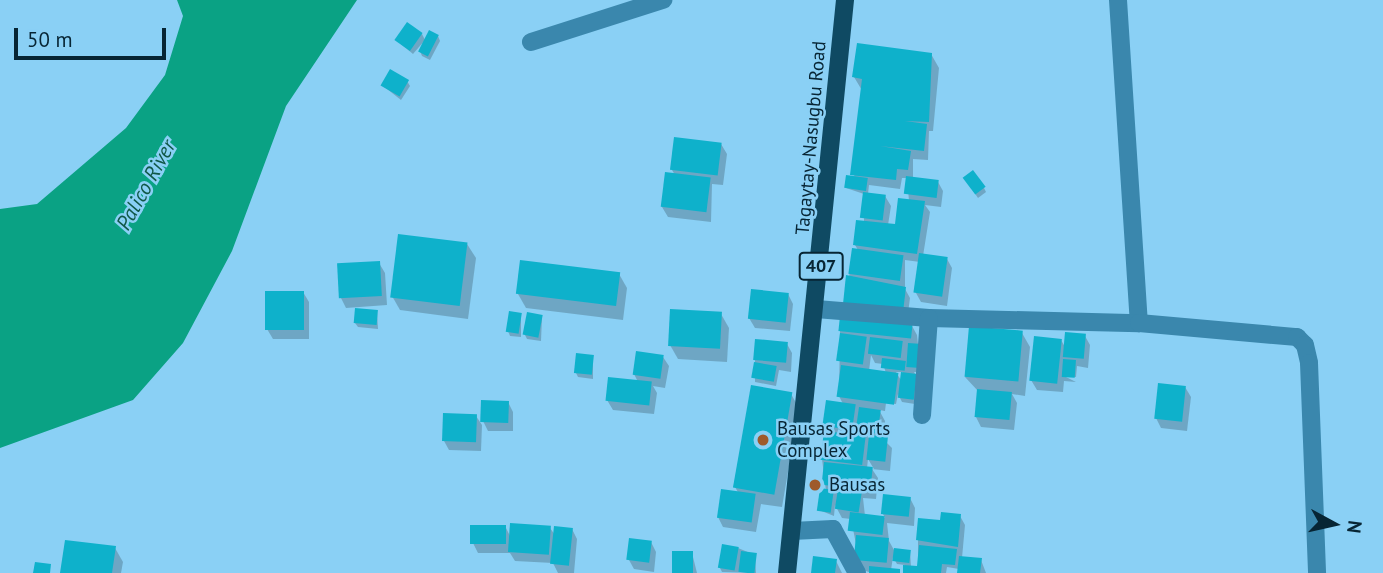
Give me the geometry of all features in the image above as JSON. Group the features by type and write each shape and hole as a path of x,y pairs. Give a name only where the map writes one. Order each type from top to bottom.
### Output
{"main road":[{"name":"Tagaytay-Nasugbu Road","path":"787,573 816,309 845,0"}],"street":[{"path":"531,42 663,0"},
{"path":"1118,0 1139,323"},
{"path":"816,309 929,318 1139,323 1285,335 1305,345 1317,573"},
{"path":"922,415 929,318"},
{"path":"792,531 833,529 857,573"}],"water":[{"name":"Palico River","path":"177,0 357,0 286,106 232,251 183,343 133,400 0,448 0,209 37,204 126,128 165,75 183,16"}],"building":[{"path":"407,22 423,33 410,51 394,40"},
{"path":"429,30 439,35 428,56 418,51"},
{"path":"857,43 932,53 929,122 905,121 927,124 924,151 880,146 911,151 908,170 897,169 896,180 850,175 862,79 852,77"},
{"path":"390,69 409,80 400,96 380,85"},
{"path":"674,137 722,143 718,176 670,170"},
{"path":"973,170 986,187 975,195 963,178"},
{"path":"665,172 711,178 706,212 661,207"},
{"path":"846,175 868,178 866,191 844,188"},
{"path":"906,176 939,180 937,198 904,194"},
{"path":"863,192 886,195 883,221 860,218"},
{"path":"898,198 925,201 917,254 853,245 856,220 895,224"},
{"path":"398,234 467,243 460,306 390,298"},
{"path":"852,248 903,255 900,281 848,274"},
{"path":"919,253 948,257 942,297 913,293"},
{"path":"520,260 620,272 616,306 516,294"},
{"path":"380,261 382,296 339,298 337,263"},
{"path":"846,275 906,287 903,312 843,304"},
{"path":"751,289 789,293 786,323 748,319"},
{"path":"265,291 304,291 304,330 265,330"},
{"path":"355,308 378,310 377,325 354,323"},
{"path":"670,309 722,312 720,349 668,346"},
{"path":"509,311 522,313 519,334 506,332"},
{"path":"527,312 543,315 538,338 523,335"},
{"path":"840,316 913,324 911,339 838,331"},
{"path":"969,326 1023,331 1018,382 965,377"},
{"path":"1065,332 1086,334 1084,359 1063,357"},
{"path":"840,333 867,337 863,364 836,361"},
{"path":"1034,336 1062,339 1057,384 1029,381"},
{"path":"870,337 903,341 901,358 868,354"},
{"path":"755,339 788,342 786,363 753,360"},
{"path":"908,343 922,344 920,368 906,367"},
{"path":"636,351 664,355 660,379 633,375"},
{"path":"576,353 594,355 592,375 574,373"},
{"path":"882,358 906,361 905,371 881,368"},
{"path":"1063,359 1076,360 1075,378 1062,377"},
{"path":"754,362 777,366 774,382 751,378"},
{"path":"841,365 898,373 894,405 837,397"},
{"path":"901,372 917,374 914,400 898,398"},
{"path":"608,377 652,382 649,405 605,401"},
{"path":"1158,383 1186,386 1182,422 1154,419"},
{"name":"Bausas Sports Complex","path":"751,385 792,392 774,495 733,487"},
{"path":"977,389 1012,392 1009,420 975,417"},
{"path":"481,400 509,401 508,423 480,422"},
{"path":"826,400 856,404 852,430 822,426"},
{"path":"859,407 881,410 877,434 856,431"},
{"path":"443,413 477,414 476,442 442,441"},
{"path":"824,431 866,436 862,465 820,460"},
{"path":"869,435 888,437 885,462 866,460"},
{"path":"824,462 873,467 870,490 822,485"},
{"path":"820,488 834,490 831,513 817,511"},
{"path":"721,489 756,494 752,523 717,518"},
{"path":"838,489 862,493 859,513 835,509"},
{"path":"883,494 911,497 909,517 881,514"},
{"path":"850,512 885,516 882,535 848,531"},
{"path":"941,512 961,514 958,547 916,540 918,518 940,520"},
{"path":"510,523 551,526 549,555 508,552"},
{"path":"470,525 506,525 506,544 470,544"},
{"path":"554,526 573,528 569,566 550,564"},
{"path":"856,535 889,538 887,563 854,560"},
{"path":"629,538 652,541 649,563 626,560"},
{"path":"65,540 116,546 112,573 60,573"},
{"path":"722,544 739,547 735,571 718,568"},
{"path":"919,545 957,549 955,565 942,564 941,573 903,573 903,565 917,566"},
{"path":"894,548 911,550 909,563 892,561"},
{"path":"672,551 693,551 693,573 672,573"},
{"path":"741,551 757,553 754,573 738,572"},
{"path":"813,556 837,559 835,573 811,573"},
{"path":"959,556 982,558 980,573 957,573"},
{"path":"35,562 51,564 50,573 33,573"},
{"path":"869,566 900,569 900,573 869,573"}],"place":[{"name":"Bausas Sports Complex","path":"763,440"},
{"name":"Bausas","path":"815,485"}]}
